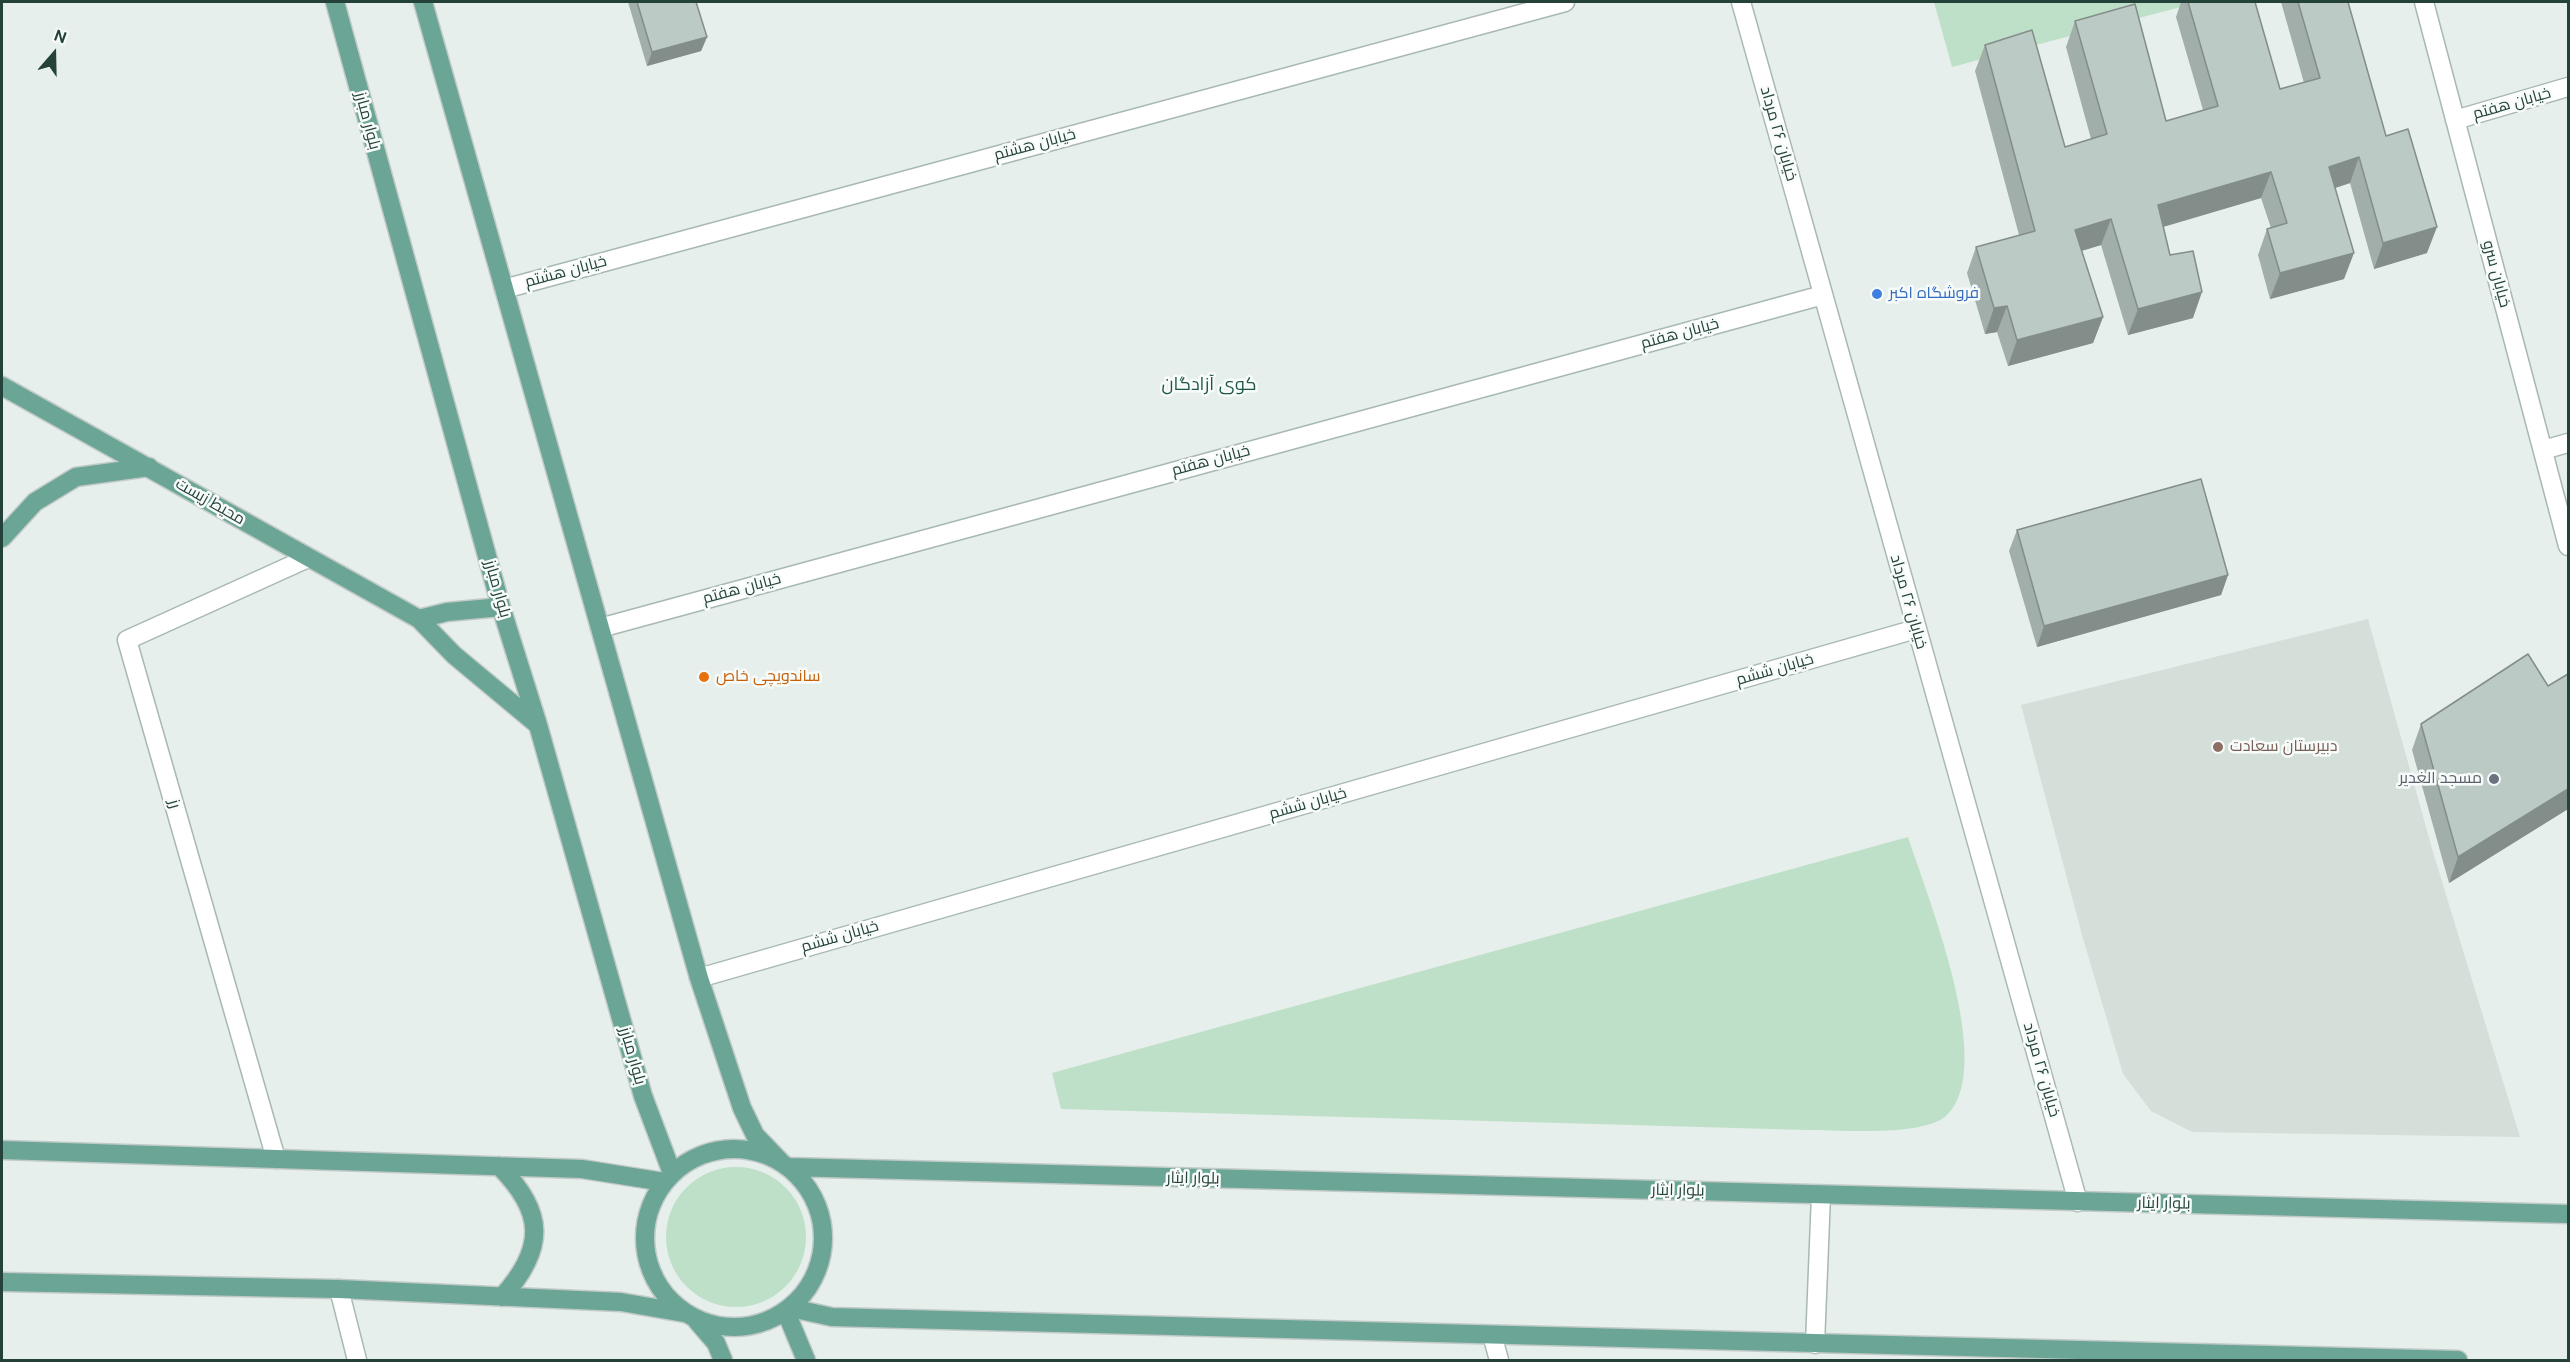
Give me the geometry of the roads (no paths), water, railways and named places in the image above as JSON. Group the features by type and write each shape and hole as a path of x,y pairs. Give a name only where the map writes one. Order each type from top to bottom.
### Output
{"main road":[{"name":"بلوار مبارز","path":"334,2 501,607 538,725 668,1178"},
{"path":"2,1282 339,1289 621,1302 690,1316 718,1327 742,1328 765,1323 788,1310 806,1293 816,1276 822,1257 824,1237 815,1198 803,1181 756,1135 742,1108 699,978 423,2"},
{"name":"محیط زیست","path":"2,386 419,619 454,656 538,725"},
{"path":"2,538 35,502 76,477 149,467"},
{"path":"419,619 447,612 501,607"},
{"path":"2,1150 582,1169 668,1178"},
{"path":"723,1360 716,1343 690,1316 669,1300 657,1285 645,1250 649,1212 668,1178 696,1157 717,1150 749,1151 784,1164"},
{"name":"بلوار ایثار","path":"784,1164 1821,1195 2568,1214"},
{"path":"499,1166 516,1183 529,1202 534,1225 533,1251 522,1274 502,1296"},
{"path":"788,1310 832,1317 2458,1360"},
{"path":"788,1310 806,1360"}],"street":[{"name":"خیابان هشتم","path":"504,288 1565,2"},
{"name":"خیابان ۲۶ مرداد","path":"1741,2 2078,1202"},
{"name":"خیابان سرو","path":"2424,2 2568,546"},
{"name":"خیابان هفتم","path":"2456,120 2568,87"},
{"name":"خیابان هفتم","path":"600,628 1823,295"},
{"path":"2543,450 2568,443"},
{"name":"رز","path":"276,1159 127,640 308,558"},
{"name":"خیابان ششم","path":"699,978 1916,629"},
{"path":"1815,1344 1821,1195"},
{"path":"339,1289 357,1360"},
{"path":"1492,1335 1499,1360"}],"place":[{"name":"فروشگاه اکبر","path":"1877,294"},
{"name":"ساندویچی خاص","path":"704,677"},
{"name":"دبیرستان سعادت","path":"2218,747"},
{"name":"مسجد الغدیر","path":"2494,779"}],"district":[{"name":"کوی آزادگان","path":"1209,385"}]}
